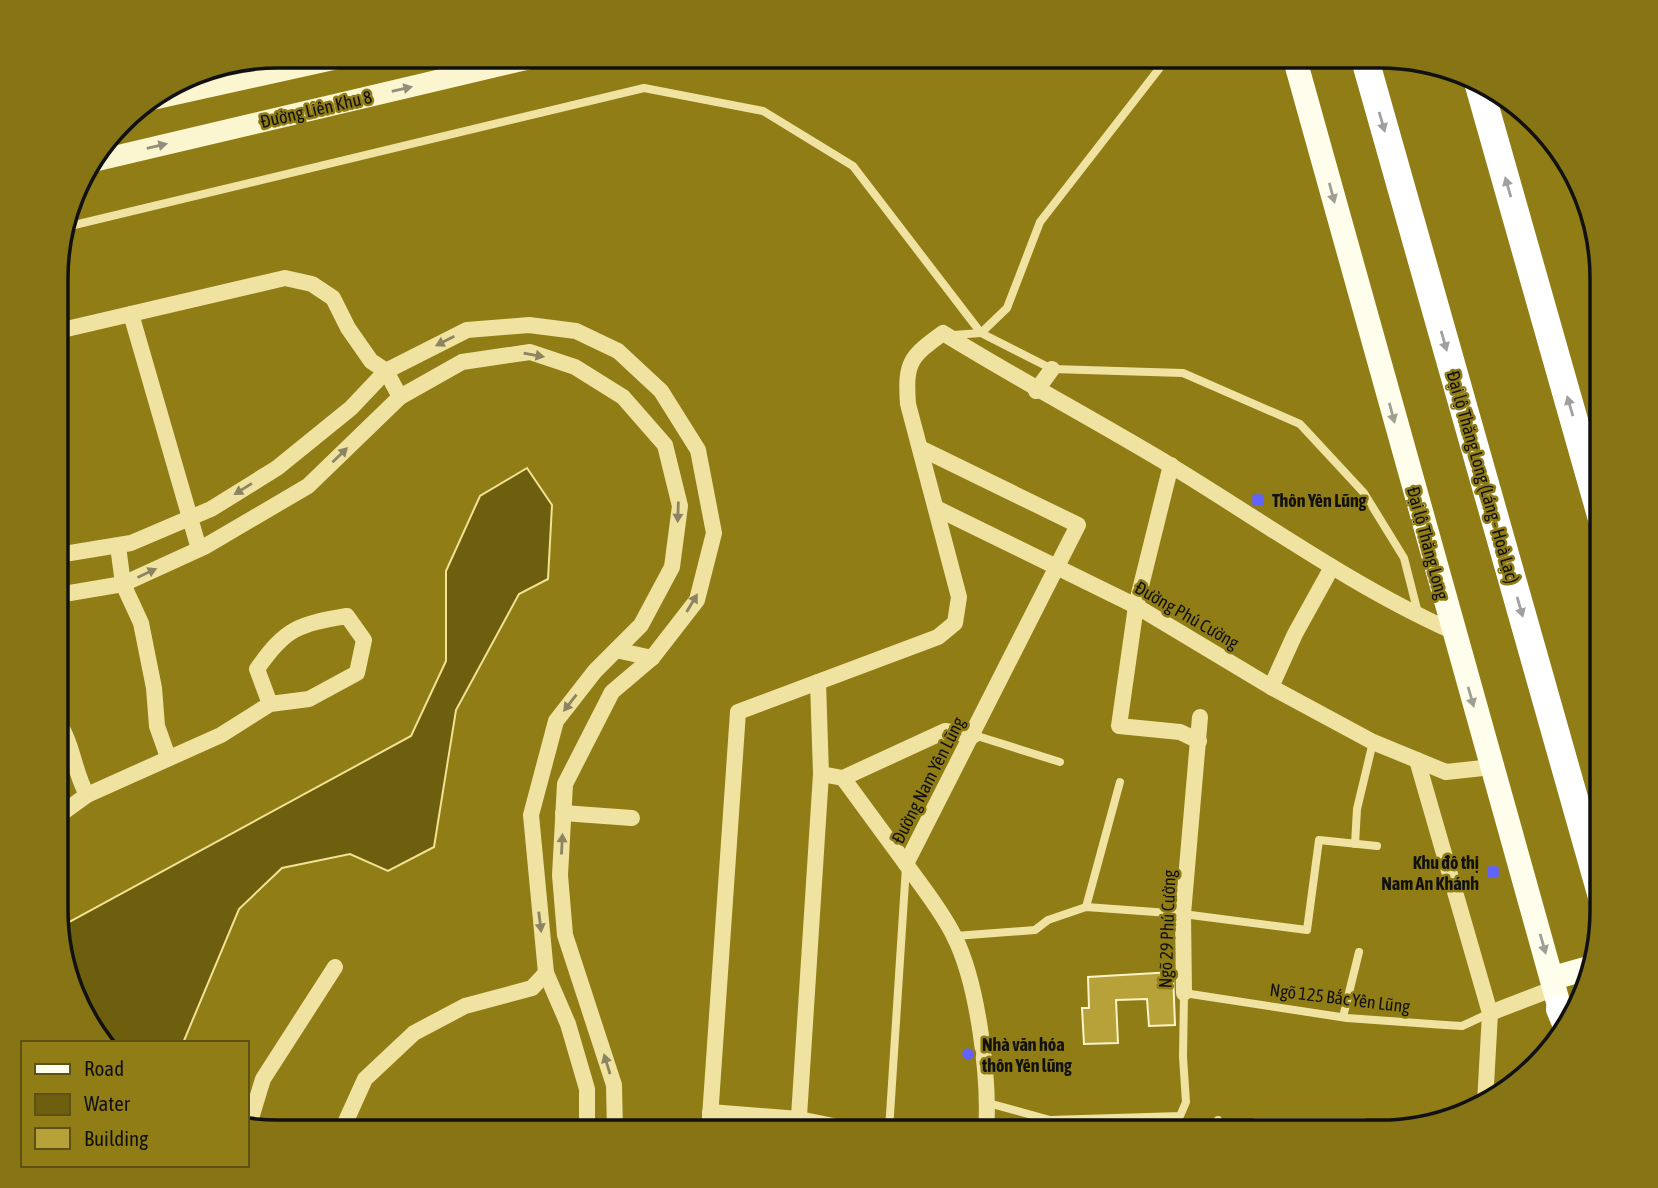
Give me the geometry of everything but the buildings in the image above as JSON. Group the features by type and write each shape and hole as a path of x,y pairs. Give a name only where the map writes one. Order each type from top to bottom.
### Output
{"highway":[{"name":"Đại lộ Thăng Long (Láng - Hoà Lạc)","path":"1367,69 1589,851"},
{"path":"1482,96 1589,473"}],"main road":[{"name":"Đại lộ Thăng Long","path":"1298,69 1452,632 1560,1006"},
{"path":"1560,1006 1575,988"}],"street":[{"path":"177,94 295,68"},
{"name":"Đường Liên Khu 8","path":"107,158 489,68"},
{"path":"68,329 285,278 312,284 333,299 348,328 371,361 386,371 400,397"},
{"path":"131,314 199,549"},
{"path":"68,553 131,543 211,509 277,468 351,408 386,371 467,330 529,325 576,331 618,351 661,391 698,450 714,533 697,600 652,658 612,692 565,784 563,813 560,875 565,935 614,1085 615,1119"},
{"path":"710,1119 738,712 939,638 955,622 959,597 908,404 906,373 918,351 943,333 1037,391 1171,465 1332,567 1452,632"},
{"path":"68,593 123,584 199,549 308,486 400,397 462,362 530,352 575,367 623,397 665,445 680,506 672,567 641,625 616,650 556,721 531,815 546,973 568,1024 587,1089 587,1119"},
{"path":"1037,391 1052,369"},
{"name":"Đường Nam Yên Lũng","path":"920,447 1077,525 974,736 906,864 955,936 972,997 988,1103 987,1120"},
{"path":"1171,465 1136,606 1119,726 1180,732 1199,741"},
{"name":"Đường Phú Cường","path":"936,508 1136,606 1271,687 1373,742 1446,772 1492,767"},
{"path":"118,545 123,584 141,623 154,688 157,726 168,757"},
{"path":"1271,687 1295,634 1332,567"},
{"path":"69,808 87,795 221,735 270,704 309,699 357,673 364,640 347,616 309,622 276,641 257,669 270,704"},
{"path":"616,650 652,658"},
{"path":"799,1119 821,774 818,682"},
{"name":"Ngõ 29 Phú Cường","path":"1184,992 1183,914 1200,717"},
{"path":"821,774 844,778 945,731 974,736"},
{"path":"69,747 76,775 87,795"},
{"path":"1417,760 1490,1013 1486,1090"},
{"path":"844,778 906,864"},
{"path":"563,813 632,818"},
{"path":"251,1117 263,1079 335,967"},
{"path":"347,1119 365,1079 414,1032 465,1006 532,988 546,973"},
{"path":"1490,1013 1560,1006"},
{"path":"710,1112 761,1119"}],"lane":[{"path":"943,333 981,333 1007,308 1040,222 1159,69"},
{"path":"75,225 645,88 762,111 853,166 981,333 1052,369 1182,373 1300,424 1364,494 1404,558 1419,616"},
{"path":"974,736 1060,762"},
{"path":"1355,844 1357,809 1373,742"},
{"path":"1086,907 1120,782"},
{"path":"955,936 1035,930 1048,920 1086,907 1183,914 1307,930 1320,840 1377,846"},
{"path":"891,1120 906,864"},
{"path":"1343,1017 1359,952"},
{"name":"Ngõ 125 Bắc Yên Lũng","path":"1184,992 1343,1017 1462,1026 1490,1013"},
{"name":"Ngõ 29 Phú Cường","path":"1058,1120 1180,1116 1186,1102 1184,992"},
{"name":"Ngõ 29 Phú Cường","path":"988,1103 1048,1120"}],"water":[{"path":"527,468 552,505 548,579 519,594 456,710 434,847 388,871 350,854 282,868 239,909 184,1041 115,1041 96,1015 84,990 72,950 69,922 411,736 446,661 446,571 480,496"}],"place":[{"name":"Thôn Yên Lũng","path":"1258,500"},
{"name":"Khu đô thị Nam An Khánh","path":"1493,872"},
{"name":"Nhà văn hóa thôn Yên lũng","path":"968,1054"}]}
